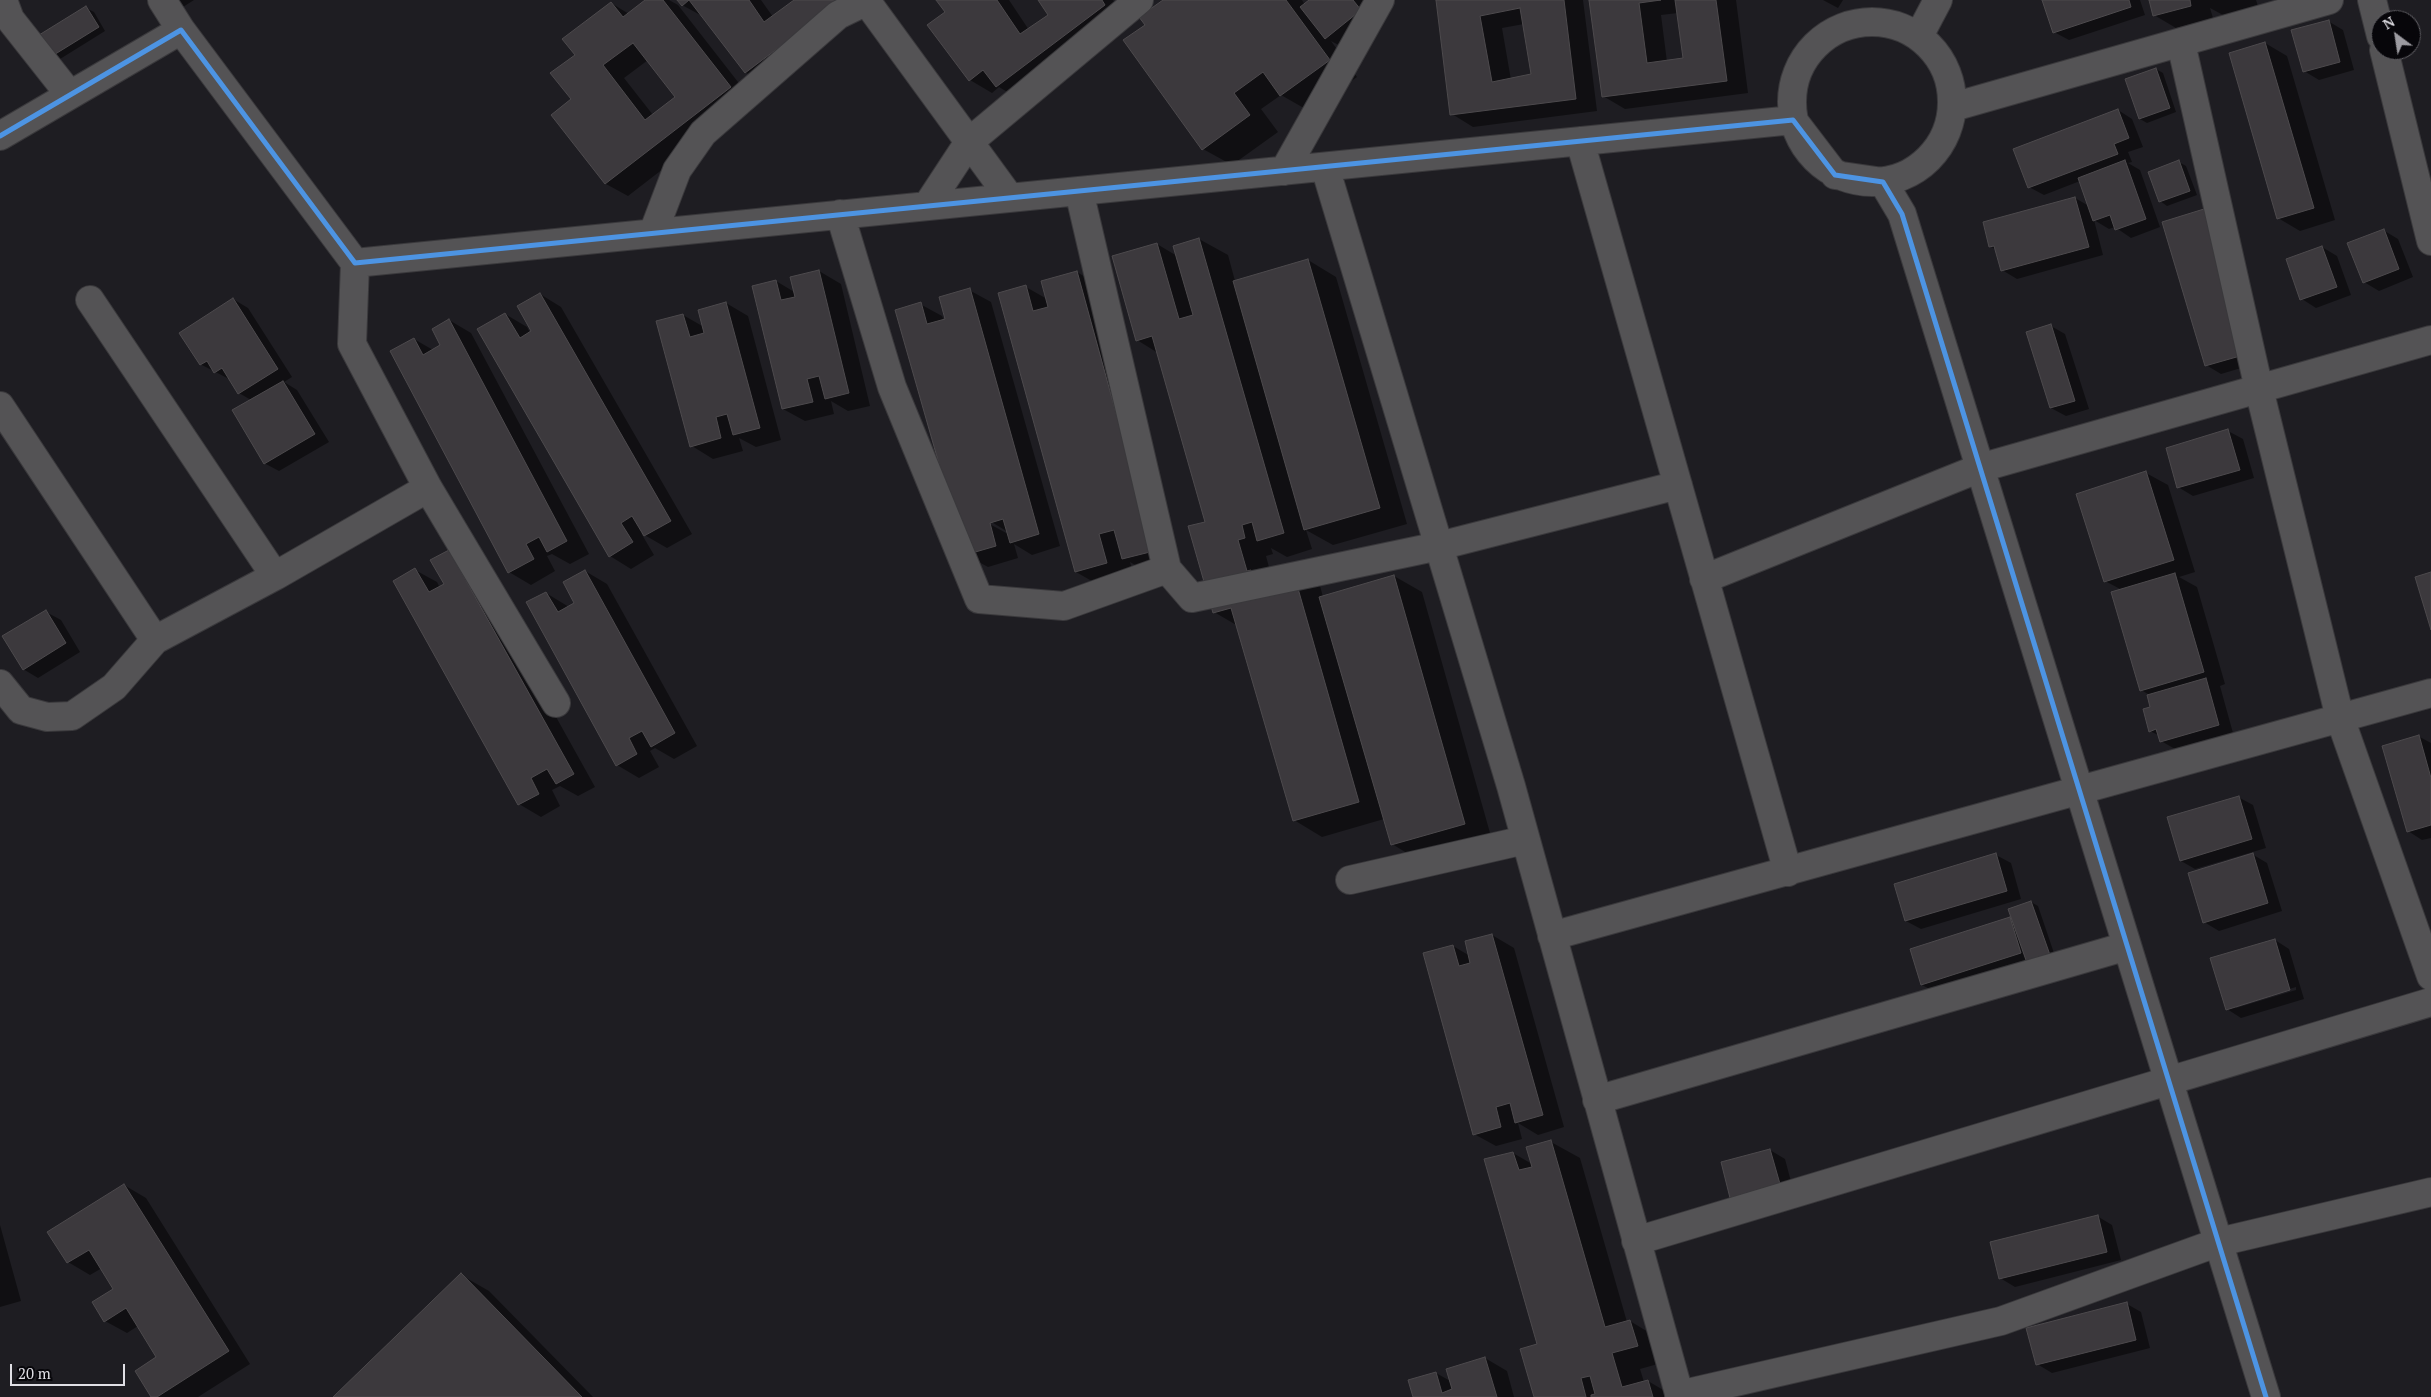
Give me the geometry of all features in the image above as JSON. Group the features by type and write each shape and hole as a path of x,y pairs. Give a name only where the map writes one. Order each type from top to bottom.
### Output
{"street":[{"path":"3,0 10,19 70,95"},
{"path":"162,0 182,30 355,263 352,344 428,488 556,702"},
{"path":"927,206 969,142 1139,0"},
{"path":"1284,171 1380,0"},
{"path":"1919,36 1938,0"},
{"path":"1953,108 2329,0"},
{"path":"653,233 677,170 703,132 838,15 868,1 1010,198"},
{"path":"1867,22 1894,24 1919,36 1938,56 1951,80 1953,108 1946,135 1931,158 1909,174 1883,182 1835,175 1816,161 1802,142 1793,120 1792,92 1800,66 1817,44 1840,28 1867,22"},
{"path":"0,136 182,30"},
{"path":"2181,43 2259,389 2340,718 2431,976"},
{"path":"2386,60 2431,241"},
{"path":"355,263 1793,120"},
{"path":"1580,141 1788,872"},
{"path":"1325,166 1525,840 1679,1396 2001,1321 2219,1242 2431,1192"},
{"path":"1883,182 1902,214 2266,1397"},
{"path":"1079,190 1167,569 1192,598 1438,546 1678,485"},
{"path":"840,214 892,387 979,599 1064,606 1167,569"},
{"path":"90,300 275,576"},
{"path":"1704,579 1980,468 2431,340"},
{"path":"0,406 155,640"},
{"path":"0,684 21,710 47,717 72,716 114,687 155,640 275,576 428,488"},
{"path":"1552,936 2431,692"},
{"path":"1350,880 1525,840"},
{"path":"1597,1100 2127,946"},
{"path":"1636,1241 2431,1002"}],"building":[{"path":"645,0 663,0 731,87 605,184 551,115 571,99 550,73 575,55 562,39 611,2 623,17","holes":["633,43 675,97 645,120 603,65"]},
{"path":"677,0 689,0 682,6"},
{"path":"689,0 749,0 764,22 794,0 842,0 745,73"},
{"path":"936,0 997,0 1020,34 1048,15 1038,0 1102,0 1105,5 996,87 983,70 969,81 927,25 945,12"},
{"path":"1163,0 1286,0 1330,60 1280,96 1263,72 1234,93 1250,115 1202,150 1123,40 1145,25 1139,17"},
{"path":"1309,0 1353,0 1361,10 1325,39 1300,7"},
{"path":"1436,0 1564,0 1576,99 1450,115","holes":["1520,8 1531,74 1492,82 1480,16"]},
{"path":"1589,0 1661,0 1639,3 1647,63 1683,58 1675,0 1716,0 1727,81 1602,97"},
{"path":"2042,0 2129,0 2131,7 2053,33"},
{"path":"2149,0 2190,0 2191,6 2153,16"},
{"path":"86,6 99,27 44,61 31,40"},
{"path":"2329,20 2340,62 2303,72 2291,30"},
{"path":"2265,42 2314,208 2277,219 2229,53"},
{"path":"2156,68 2170,108 2139,119 2125,79"},
{"path":"2118,109 2129,138 2114,144 2118,154 2028,188 2013,149"},
{"path":"2125,160 2146,219 2115,230 2110,215 2093,221 2078,178"},
{"path":"2179,160 2190,191 2159,202 2148,172"},
{"path":"2075,197 2089,247 2001,271 1994,246 1989,247 1983,222"},
{"path":"2204,209 2247,354 2205,366 2162,222"},
{"path":"2384,229 2399,269 2363,283 2347,243"},
{"path":"1199,238 1284,533 1257,541 1252,522 1242,525 1245,538 1238,540 1247,571 1251,570 1258,592 1291,564 1359,802 1293,821 1231,608 1213,613 1188,526 1205,522 1152,336 1136,341 1112,256 1157,243 1179,319 1193,315 1173,246"},
{"path":"2322,246 2337,287 2300,300 2286,259"},
{"path":"1308,259 1380,508 1304,530 1233,281"},
{"path":"819,270 849,393 825,399 819,376 807,379 813,402 782,409 752,286 776,280 781,300 795,297 790,277"},
{"path":"1077,271 1154,551 1122,559 1114,530 1099,534 1107,563 1075,572 998,293 1026,285 1033,311 1048,307 1041,281"},
{"path":"970,288 1039,534 1010,543 1003,519 990,523 996,546 965,555 895,310 921,302 927,324 945,319 939,297"},
{"path":"540,293 671,521 644,536 632,516 621,523 633,542 609,557 477,329 505,313 520,338 531,331 517,306"},
{"path":"233,298 278,369 238,394 222,368 214,373 207,361 200,365 179,333"},
{"path":"726,302 760,428 733,435 727,414 716,417 721,438 690,447 656,321 683,314 690,337 704,333 698,310"},
{"path":"449,319 567,541 547,552 539,537 526,544 534,559 508,573 390,351 414,338 423,355 440,345 432,329"},
{"path":"2051,324 2075,401 2050,408 2026,332"},
{"path":"283,381 315,434 264,464 232,410"},
{"path":"2228,429 2240,470 2177,488 2166,448"},
{"path":"2146,471 2174,560 2104,582 2076,494"},
{"path":"449,550 574,774 556,784 547,769 531,778 539,794 518,805 393,581 415,568 429,592 444,584 430,560"},
{"path":"585,570 675,733 651,747 642,731 629,738 637,754 616,766 526,602 546,592 558,612 574,603 563,582"},
{"path":"2431,572 2431,630 2415,577"},
{"path":"2175,573 2204,672 2140,691 2111,592"},
{"path":"1394,575 1465,824 1391,845 1319,597"},
{"path":"46,610 66,643 23,670 2,636"},
{"path":"2206,678 2219,725 2160,742 2156,729 2149,732 2143,709 2150,707 2147,695"},
{"path":"2419,735 2431,778 2431,825 2407,832 2382,746"},
{"path":"2239,796 2252,839 2180,861 2167,817"},
{"path":"1996,853 2007,891 1905,921 1894,884"},
{"path":"2253,853 2268,903 2203,923 2188,873"},
{"path":"2031,901 2050,955 2027,963 2008,909"},
{"path":"2010,917 2021,953 1921,985 1910,949"},
{"path":"1492,934 1543,1115 1515,1123 1510,1103 1496,1107 1501,1127 1473,1135 1423,953 1453,945 1459,966 1470,963 1465,941"},
{"path":"2275,939 2290,990 2226,1010 2210,958"},
{"path":"1551,1140 1605,1327 1630,1320 1638,1346 1612,1353 1622,1387 1648,1380 1653,1397 1591,1397 1591,1395 1595,1394 1590,1376 1581,1378 1586,1397 1534,1397 1520,1349 1537,1344 1484,1159 1513,1152 1519,1170 1532,1167 1526,1147"},
{"path":"1770,1149 1780,1184 1730,1198 1721,1162"},
{"path":"124,1184 229,1351 157,1397 151,1397 135,1371 156,1357 126,1308 104,1322 92,1302 113,1289 89,1250 67,1263 47,1232"},
{"path":"2098,1215 2107,1252 1999,1279 1990,1242"},
{"path":"461,1273 582,1397 333,1397"},
{"path":"2127,1302 2136,1340 2036,1365 2026,1328"},
{"path":"1485,1357 1497,1397 1413,1397 1408,1380 1436,1372 1442,1393 1452,1389 1446,1369"}],"cycle path":[{"path":"0,136 181,30 355,263 1793,120 1835,175 1883,182 1902,214 2266,1397"}]}
